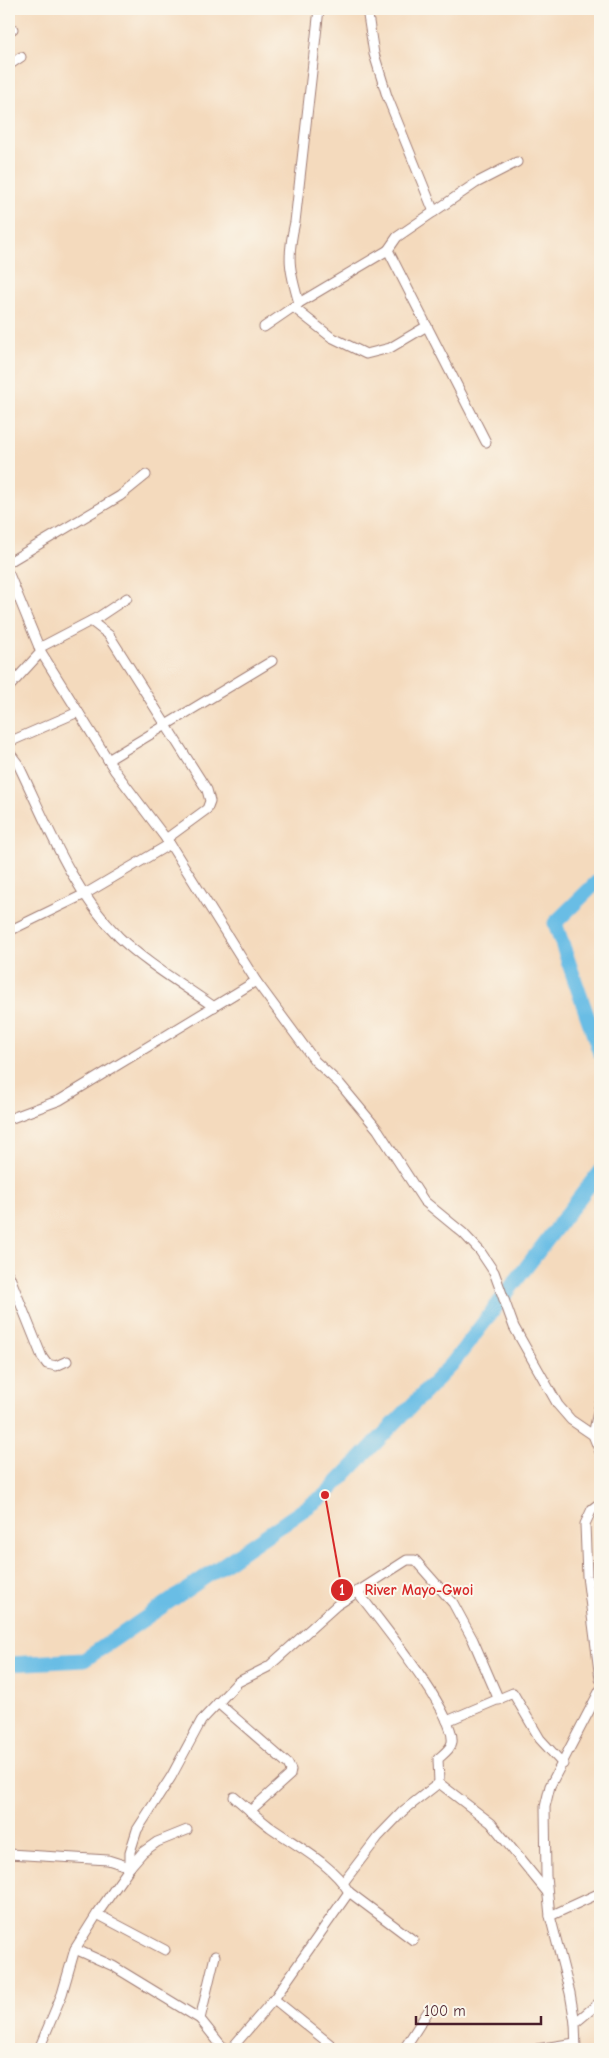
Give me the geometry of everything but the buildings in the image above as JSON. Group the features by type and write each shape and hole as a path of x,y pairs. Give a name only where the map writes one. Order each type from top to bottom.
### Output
{"street":[{"path":"319,9 295,222 289,250 290,271 296,305 331,337 366,354 390,348 427,326"},
{"path":"367,9 374,54 387,96 434,212"},
{"path":"9,65 21,58"},
{"path":"264,326 388,250 397,237 476,183 517,162"},
{"path":"388,250 486,442"},
{"path":"9,562 120,496 146,475"},
{"path":"9,574 40,650 108,760 168,842 256,982 315,1061 340,1084 378,1130 424,1201 463,1233 480,1251 494,1272 514,1327 558,1405 571,1420 593,1435 600,1452"},
{"path":"9,687 40,650 127,598"},
{"path":"9,931 84,894 168,842 207,809 210,801 207,790 109,636 91,620"},
{"path":"108,760 272,661"},
{"path":"9,742 78,712"},
{"path":"9,752 18,764 66,867 97,912 135,951 214,1007"},
{"path":"9,1119 60,1100 256,982"},
{"path":"9,1275 42,1357 47,1364 56,1366 67,1361"},
{"path":"593,1435 600,1405"},
{"path":"600,1503 592,1509 585,1524 587,1576 600,1679"},
{"path":"130,1866 130,1852 141,1822 171,1777 202,1721 218,1703 238,1682 274,1662 320,1618 357,1591 407,1560 415,1560 453,1603 480,1656 499,1700"},
{"path":"357,1591 420,1675 447,1721 452,1740 451,1747 438,1759 439,1783"},
{"path":"537,2049 575,2046 575,2023 550,1916 545,1807 550,1786 600,1690"},
{"path":"447,1721 513,1693 516,1695 540,1739 563,1764"},
{"path":"218,1703 288,1764 291,1770 290,1775 250,1810"},
{"path":"343,1883 378,1837 403,1811 439,1783"},
{"path":"439,1783 491,1823 548,1892"},
{"path":"234,1797 306,1852 343,1883 349,1892 413,1940"},
{"path":"39,2049 62,1994 75,1949 97,1914 130,1866 143,1852 157,1842 187,1830"},
{"path":"9,1854 108,1860 130,1866"},
{"path":"231,2049 274,1999 349,1892"},
{"path":"550,1916 600,1893"},
{"path":"97,1914 165,1950"},
{"path":"75,1949 113,1966 200,2019 224,2049"},
{"path":"200,2019 216,1956"},
{"path":"274,1999 336,2049"},
{"path":"575,2023 600,2002"},
{"path":"404,2049 429,2010"}],"waterway":[{"path":"600,879 555,923 600,1053"},
{"path":"9,1664 84,1660 325,1495 452,1364 600,1171"}],"place":[{"name":"River Mayo-Gwoi","path":"325,1495"}]}
